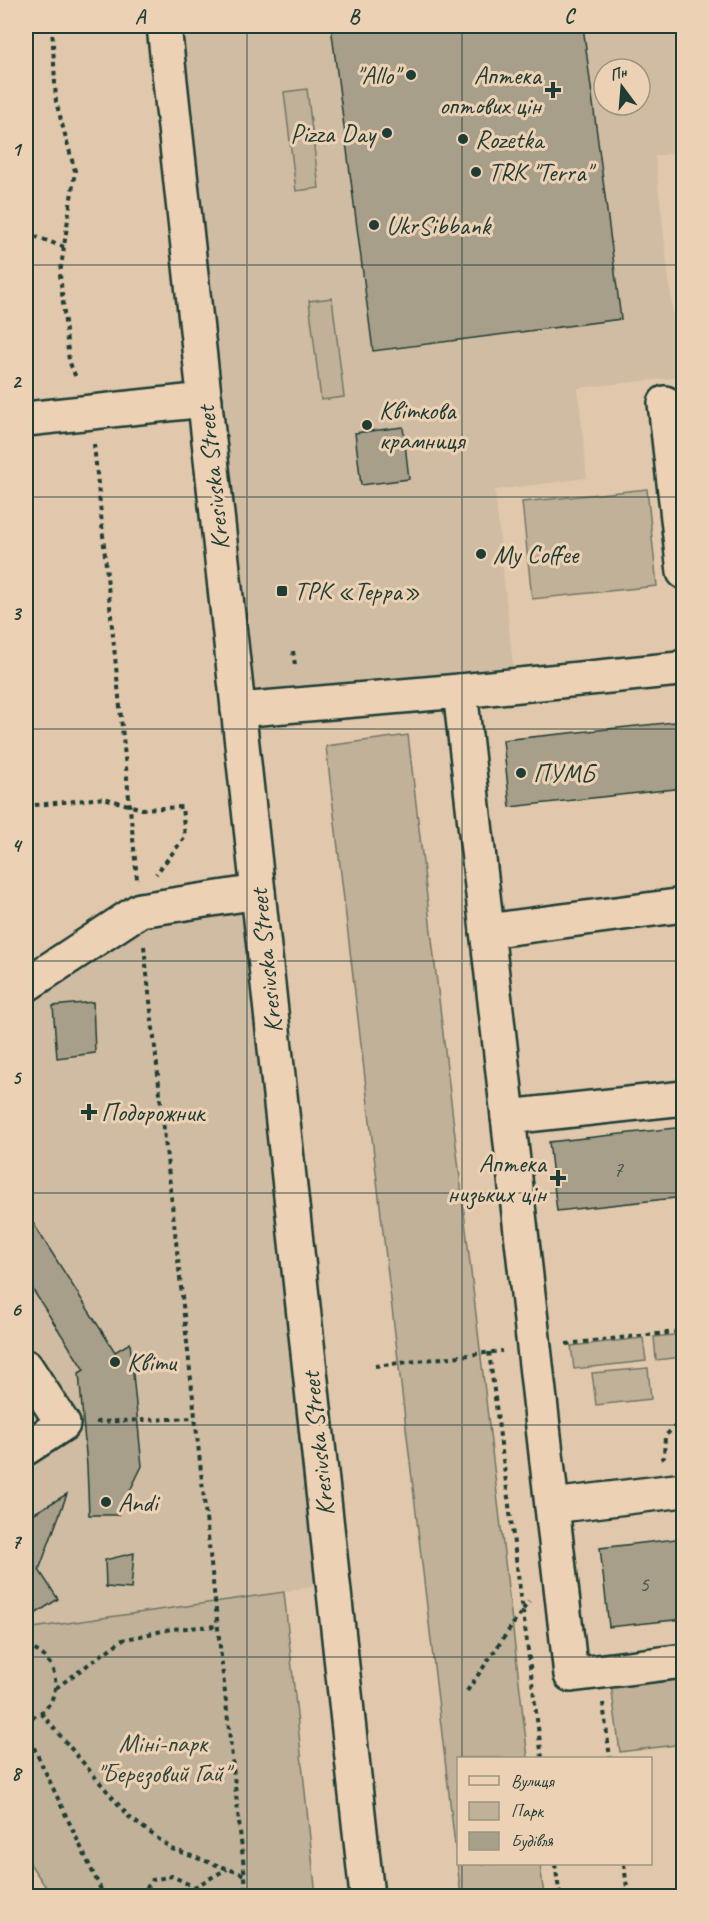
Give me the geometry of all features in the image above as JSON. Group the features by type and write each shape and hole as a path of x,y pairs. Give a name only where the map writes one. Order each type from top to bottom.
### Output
{"street":[{"name":"Kresivska Street","path":"164,26 367,1896"},
{"path":"26,419 205,400"},
{"path":"665,403 684,572"},
{"path":"238,710 460,691 679,669 684,666"},
{"path":"460,691 571,1675 684,1661"},
{"path":"26,985 139,904 258,892"},
{"path":"487,931 684,905"},
{"path":"508,1117 684,1098"},
{"path":"26,1366 63,1424 26,1449"},
{"path":"552,1506 684,1490"}],"path":[{"path":"52,26 56,102 75,171 60,274 69,361 91,412 139,904 247,1896"},
{"path":"26,233 64,247"},
{"path":"293,651 295,665"},
{"path":"26,806 104,798 142,809 182,807 185,837 139,904"},
{"path":"489,1352 542,1757"},
{"path":"63,1424 195,1418"},
{"path":"56,1688 122,1640 171,1629 218,1626"},
{"path":"26,1647 48,1660 55,1673 56,1688 51,1702 41,1713 26,1719"},
{"path":"599,1671 610,1757"},
{"path":"41,1713 129,1817 172,1849 244,1875"},
{"path":"26,1731 104,1896"},
{"path":"555,1865 560,1896"},
{"path":"624,1865 628,1896"},
{"path":"178,1896 227,1869"},
{"path":"141,1896 152,1880 172,1876 194,1887"}],"shaded area":[{"path":"181,26 683,26 683,152 655,156 680,377 578,388 587,478 495,490 517,705 254,729"},
{"path":"258,892 333,1582 284,1592 26,1629 26,985 140,910"}],"green space":[{"path":"307,89 319,188 296,191 284,92"},
{"path":"332,298 344,397 321,400 309,301"},
{"path":"647,489 657,586 532,599 522,502"},
{"path":"408,735 528,1757 457,1757 457,1862 326,746"},
{"path":"683,1334 683,1357 656,1360 654,1337"},
{"path":"643,1338 646,1361 574,1369 571,1346"},
{"path":"648,1368 651,1399 596,1405 592,1373"},
{"name":"Міні-парк \"Березовий Гай\"","path":"284,1592 316,1896 52,1896 26,1858 26,1629"},
{"path":"683,1668 683,1744 620,1752 610,1678"},
{"path":"457,1865 540,1865 544,1896 461,1896"}],"building":[{"name":"TRK \"Terra\"","path":"331,26 583,26 592,95 592,117 595,117 621,319 373,351"},
{"path":"403,427 409,479 361,485 355,433"},
{"path":"684,721 684,788 510,807 503,740"},
{"path":"93,1002 95,1053 57,1058 53,1006"},
{"path":"684,1127 684,1197 557,1211 549,1142"},
{"path":"26,1212 115,1352 130,1343 142,1466 118,1515 89,1515 79,1373 84,1370 26,1279"},
{"path":"67,1494 39,1570 58,1599 26,1620 26,1518"},
{"path":"684,1538 684,1619 609,1627 600,1548"},
{"path":"134,1553 131,1589 106,1587 105,1560"}],"place":[{"name":"\"Аllo\"","path":"411,75"},
{"name":"Аптека оптових цін","path":"553,90"},
{"name":"Pizza Day","path":"387,133"},
{"name":"Rozetka","path":"463,139"},
{"name":"TRK \"Terra\"","path":"476,172"},
{"name":"UkrSibbank","path":"374,225"},
{"name":"Квіткова крамниця","path":"367,425"},
{"name":"My Coffee","path":"481,554"},
{"name":"ТРК «Терра»","path":"282,591"},
{"name":"ПУМБ","path":"521,773"},
{"name":"Подорожник","path":"89,1112"},
{"name":"Аптека низьких цін","path":"558,1178"},
{"name":"Квіти","path":"115,1362"},
{"name":"Andi","path":"106,1502"}]}
